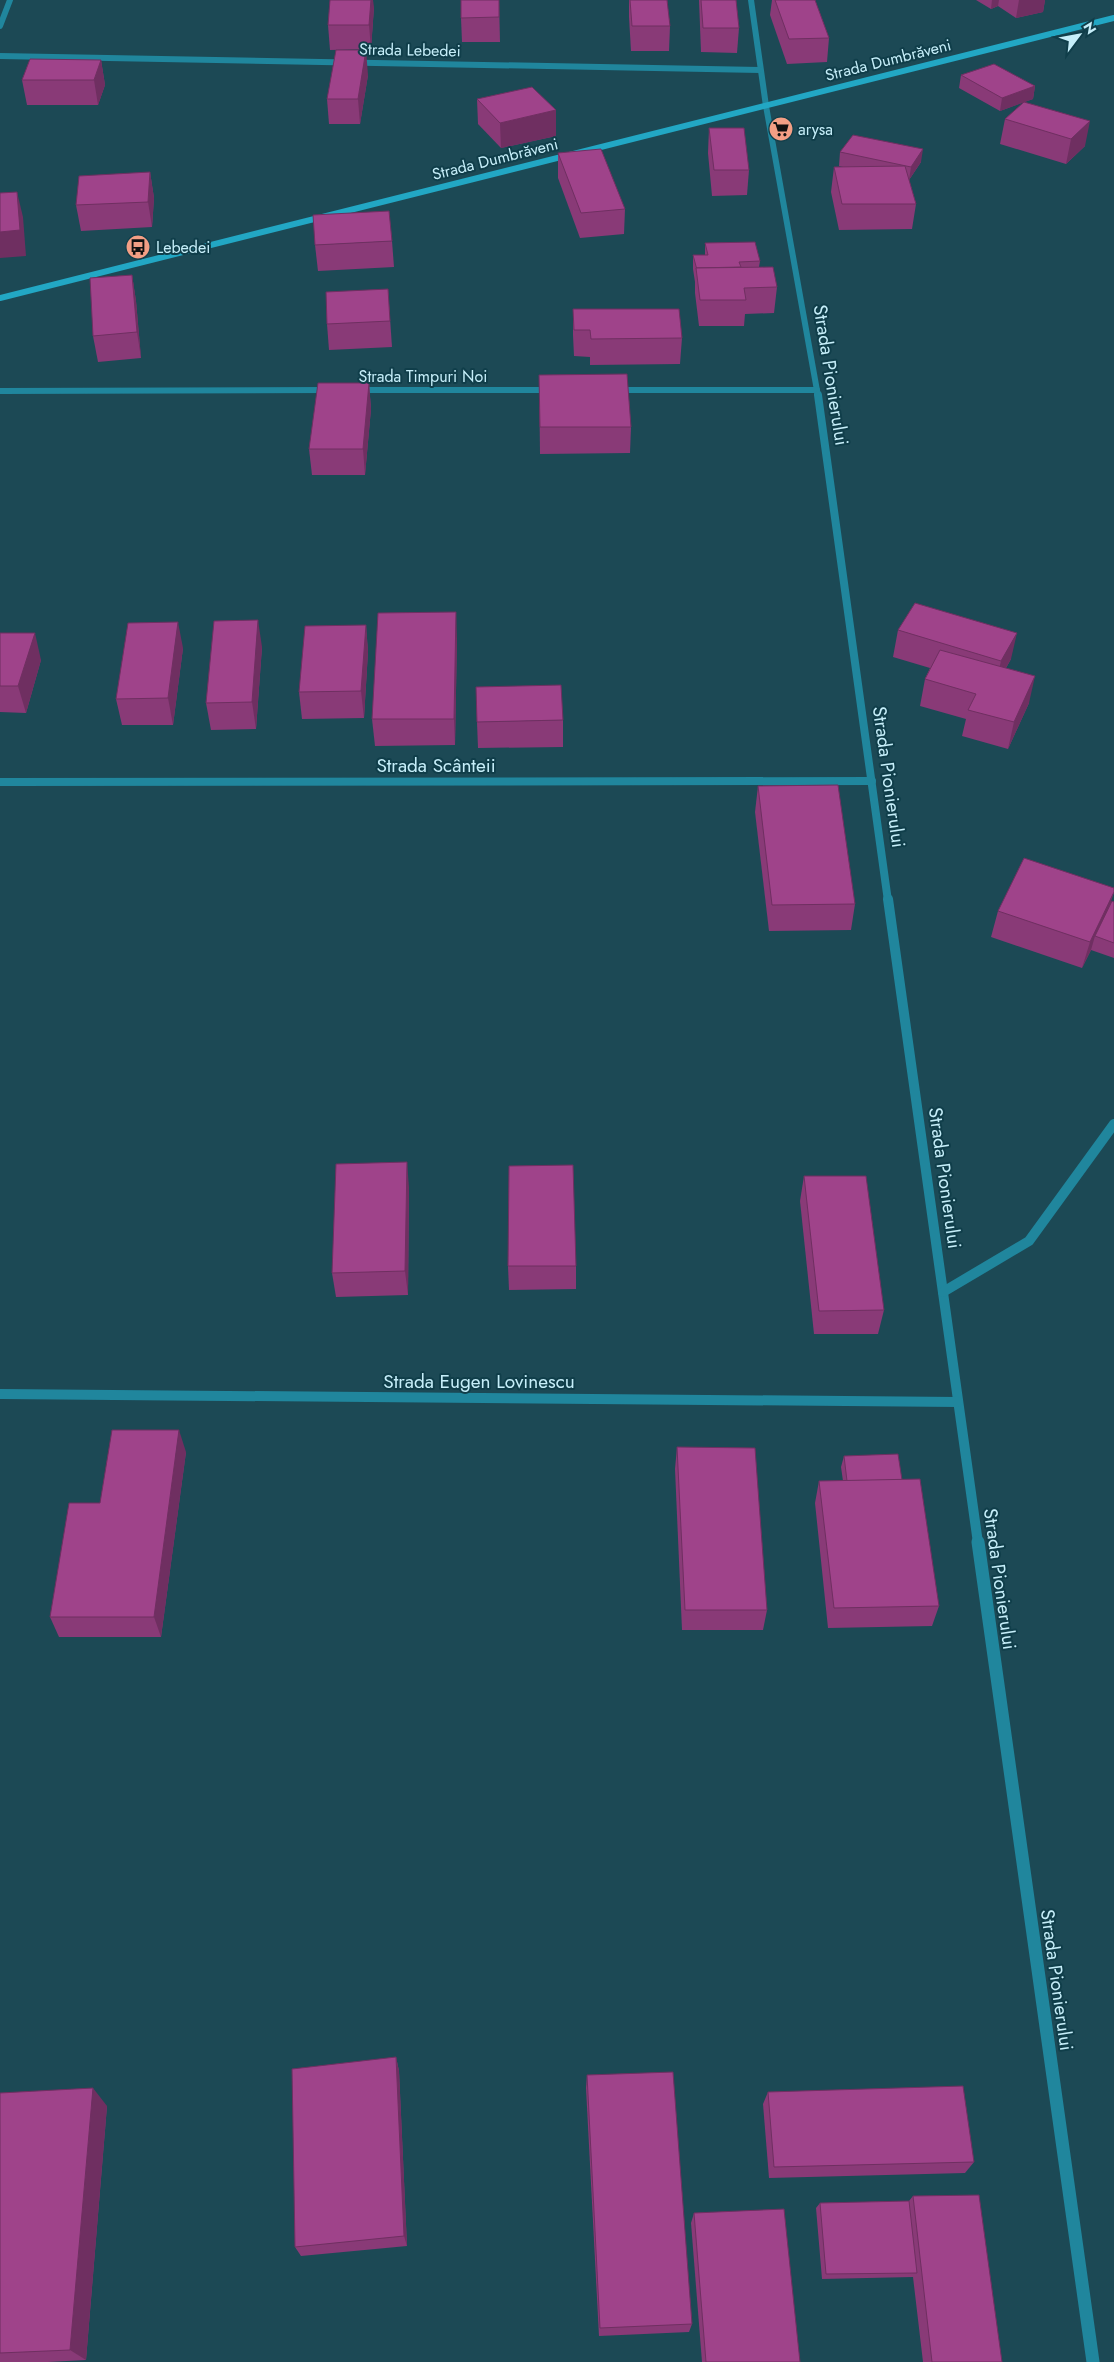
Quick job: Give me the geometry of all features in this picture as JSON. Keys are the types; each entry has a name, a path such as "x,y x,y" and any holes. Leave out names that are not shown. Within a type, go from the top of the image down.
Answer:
{"street":[{"path":"0,26 10,0"},
{"name":"Strada Pionierului","path":"751,0 766,106 817,390 1092,2362"},
{"name":"Strada Dumbrăveni","path":"0,298 1114,18"},
{"name":"Strada Lebedei","path":"0,56 760,70"},
{"name":"Strada Timpuri Noi","path":"0,391 339,390"},
{"name":"Strada Timpuri Noi","path":"349,390 558,390"},
{"path":"608,390 817,390"},
{"name":"Strada Scânteii","path":"0,782 872,781"},
{"path":"943,1292 1029,1240 1114,1124"},
{"name":"Strada Eugen Lovinescu","path":"0,1394 958,1402"}],"building":[{"path":"330,0 371,0 369,25 328,25"},
{"path":"461,0 499,0 499,17 461,18"},
{"path":"630,0 667,0 670,26 632,26"},
{"path":"701,0 736,0 739,28 703,28"},
{"path":"775,0 815,0 829,38 789,39"},
{"path":"336,50 366,50 358,99 327,99"},
{"path":"30,59 101,60 94,80 22,80"},
{"path":"994,64 1035,86 1002,98 961,75"},
{"path":"532,87 556,110 500,123 477,99"},
{"path":"1024,102 1090,121 1071,139 1005,119"},
{"path":"709,128 744,128 749,170 714,170"},
{"path":"853,135 923,149 911,167 840,152"},
{"path":"601,149 625,209 581,213 558,153"},
{"path":"905,166 916,204 842,204 834,167"},
{"path":"150,172 148,202 76,205 79,176"},
{"path":"17,192 20,230 0,232 0,193"},
{"path":"389,211 392,241 315,245 313,215"},
{"path":"755,242 760,261 739,262 741,267 696,268 693,255 708,255 705,243"},
{"path":"773,267 777,287 744,288 746,300 700,300 696,268"},
{"path":"132,275 137,332 93,336 90,278"},
{"path":"388,289 390,321 327,324 326,292"},
{"path":"573,309 679,309 682,338 591,339 590,330 574,330"},
{"path":"627,374 631,427 540,427 539,375"},
{"path":"318,383 369,383 363,449 309,449"},
{"path":"915,603 1017,633 1001,661 898,630"},
{"path":"456,612 454,719 372,719 378,613"},
{"path":"258,620 252,702 206,703 214,621"},
{"path":"178,622 168,698 116,699 128,623"},
{"path":"366,625 361,691 299,692 305,626"},
{"path":"0,633 35,633 18,686 0,686"},
{"path":"940,650 1035,676 1014,722 968,710 976,694 925,679"},
{"path":"561,685 563,720 477,722 476,687"},
{"path":"838,785 855,904 772,905 758,786"},
{"path":"1024,858 1114,888 1114,892 1090,942 998,911"},
{"path":"1112,901 1114,902 1114,943 1095,936"},
{"path":"407,1162 405,1271 332,1273 336,1164"},
{"path":"573,1165 576,1266 508,1266 509,1166"},
{"path":"804,1176 866,1176 884,1310 819,1311"},
{"path":"112,1430 179,1430 154,1617 50,1617 69,1503 100,1503"},
{"path":"677,1447 755,1448 767,1610 685,1610"},
{"path":"898,1454 902,1480 847,1481 844,1456"},
{"path":"920,1479 939,1606 834,1608 819,1481"},
{"path":"396,2057 404,2236 295,2247 292,2069"},
{"path":"673,2072 692,2324 600,2328 587,2075"},
{"path":"963,2086 974,2162 774,2167 768,2092"},
{"path":"93,2088 70,2350 0,2353 0,2093"},
{"path":"979,2195 1002,2362 932,2362 913,2196"},
{"path":"909,2201 917,2273 826,2274 820,2203"},
{"path":"784,2209 800,2362 706,2362 694,2213"}],"place":[{"name":"arysa","path":"781,129"},
{"name":"Lebedei","path":"138,247"}]}
